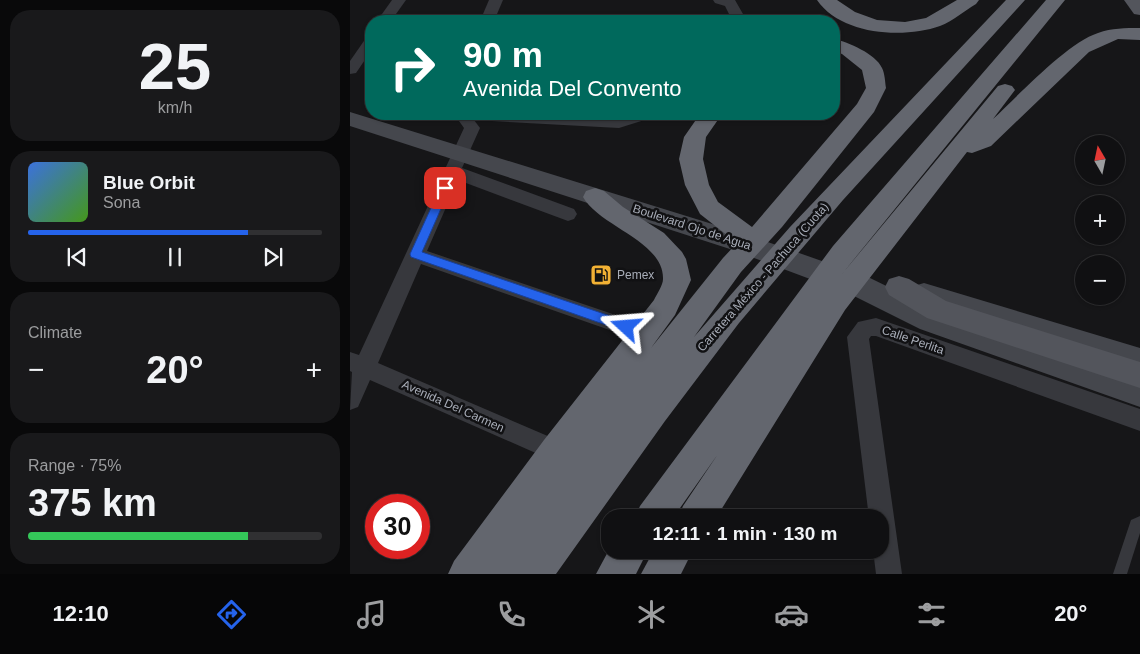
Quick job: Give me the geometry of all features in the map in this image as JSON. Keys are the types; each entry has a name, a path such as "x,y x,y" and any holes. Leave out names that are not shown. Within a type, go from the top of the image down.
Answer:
{"highway":[{"path":"826,0 842,15 872,25 905,28 934,22 970,0"},
{"name":"Carretera México - Pachuca (Cuota)","path":"534,574 636,434 734,308 797,236 1016,0"},
{"path":"659,509 852,259 1056,0"},
{"path":"852,259 950,156 1075,0"},
{"path":"950,156 983,141 1082,48 1103,37 1118,33 1140,34"},
{"path":"495,574 732,265 773,221 866,106 876,88 872,68 849,50 840,47"},
{"path":"707,120 695,137 691,159 697,184 709,208 746,236"},
{"path":"467,574 556,451 665,307 677,280 673,259 655,240 614,213 595,197"},
{"path":"700,509 824,297"},
{"path":"615,574 624,559"},
{"path":"660,574 669,559"}],"main road":[{"path":"1133,0 1140,10"},
{"name":"Boulevard Ojo de Agua","path":"350,108 365,115"},
{"name":"Boulevard Ojo de Agua","path":"350,119 459,156 742,243 860,286 930,321 1140,393"},
{"name":"Boulevard Ojo de Agua","path":"377,120 459,156 746,236 1140,361"},
{"path":"899,286 937,310 1140,375"}],"street":[{"path":"388,15 399,0"},
{"path":"489,15 496,0"},
{"path":"720,0 730,3 735,15"},
{"path":"350,71 365,50"},
{"path":"350,400 358,364 415,254 472,128 466,120"},
{"path":"567,120 619,123 629,120"},
{"path":"459,156 568,214"},
{"path":"415,254 644,333"},
{"name":"Calle Perlita","path":"879,509 858,337 865,328 876,327 1140,420"},
{"name":"Avenida Del Carmen","path":"358,364 556,451"},
{"name":"Calle Perlita","path":"886,559 889,574"}],"lane":[{"path":"1120,574 1136,525 1140,522"}],"place":[{"name":"Pemex","path":"601,275"}],"route":[{"path":"445,188 415,254 626,327"}]}
